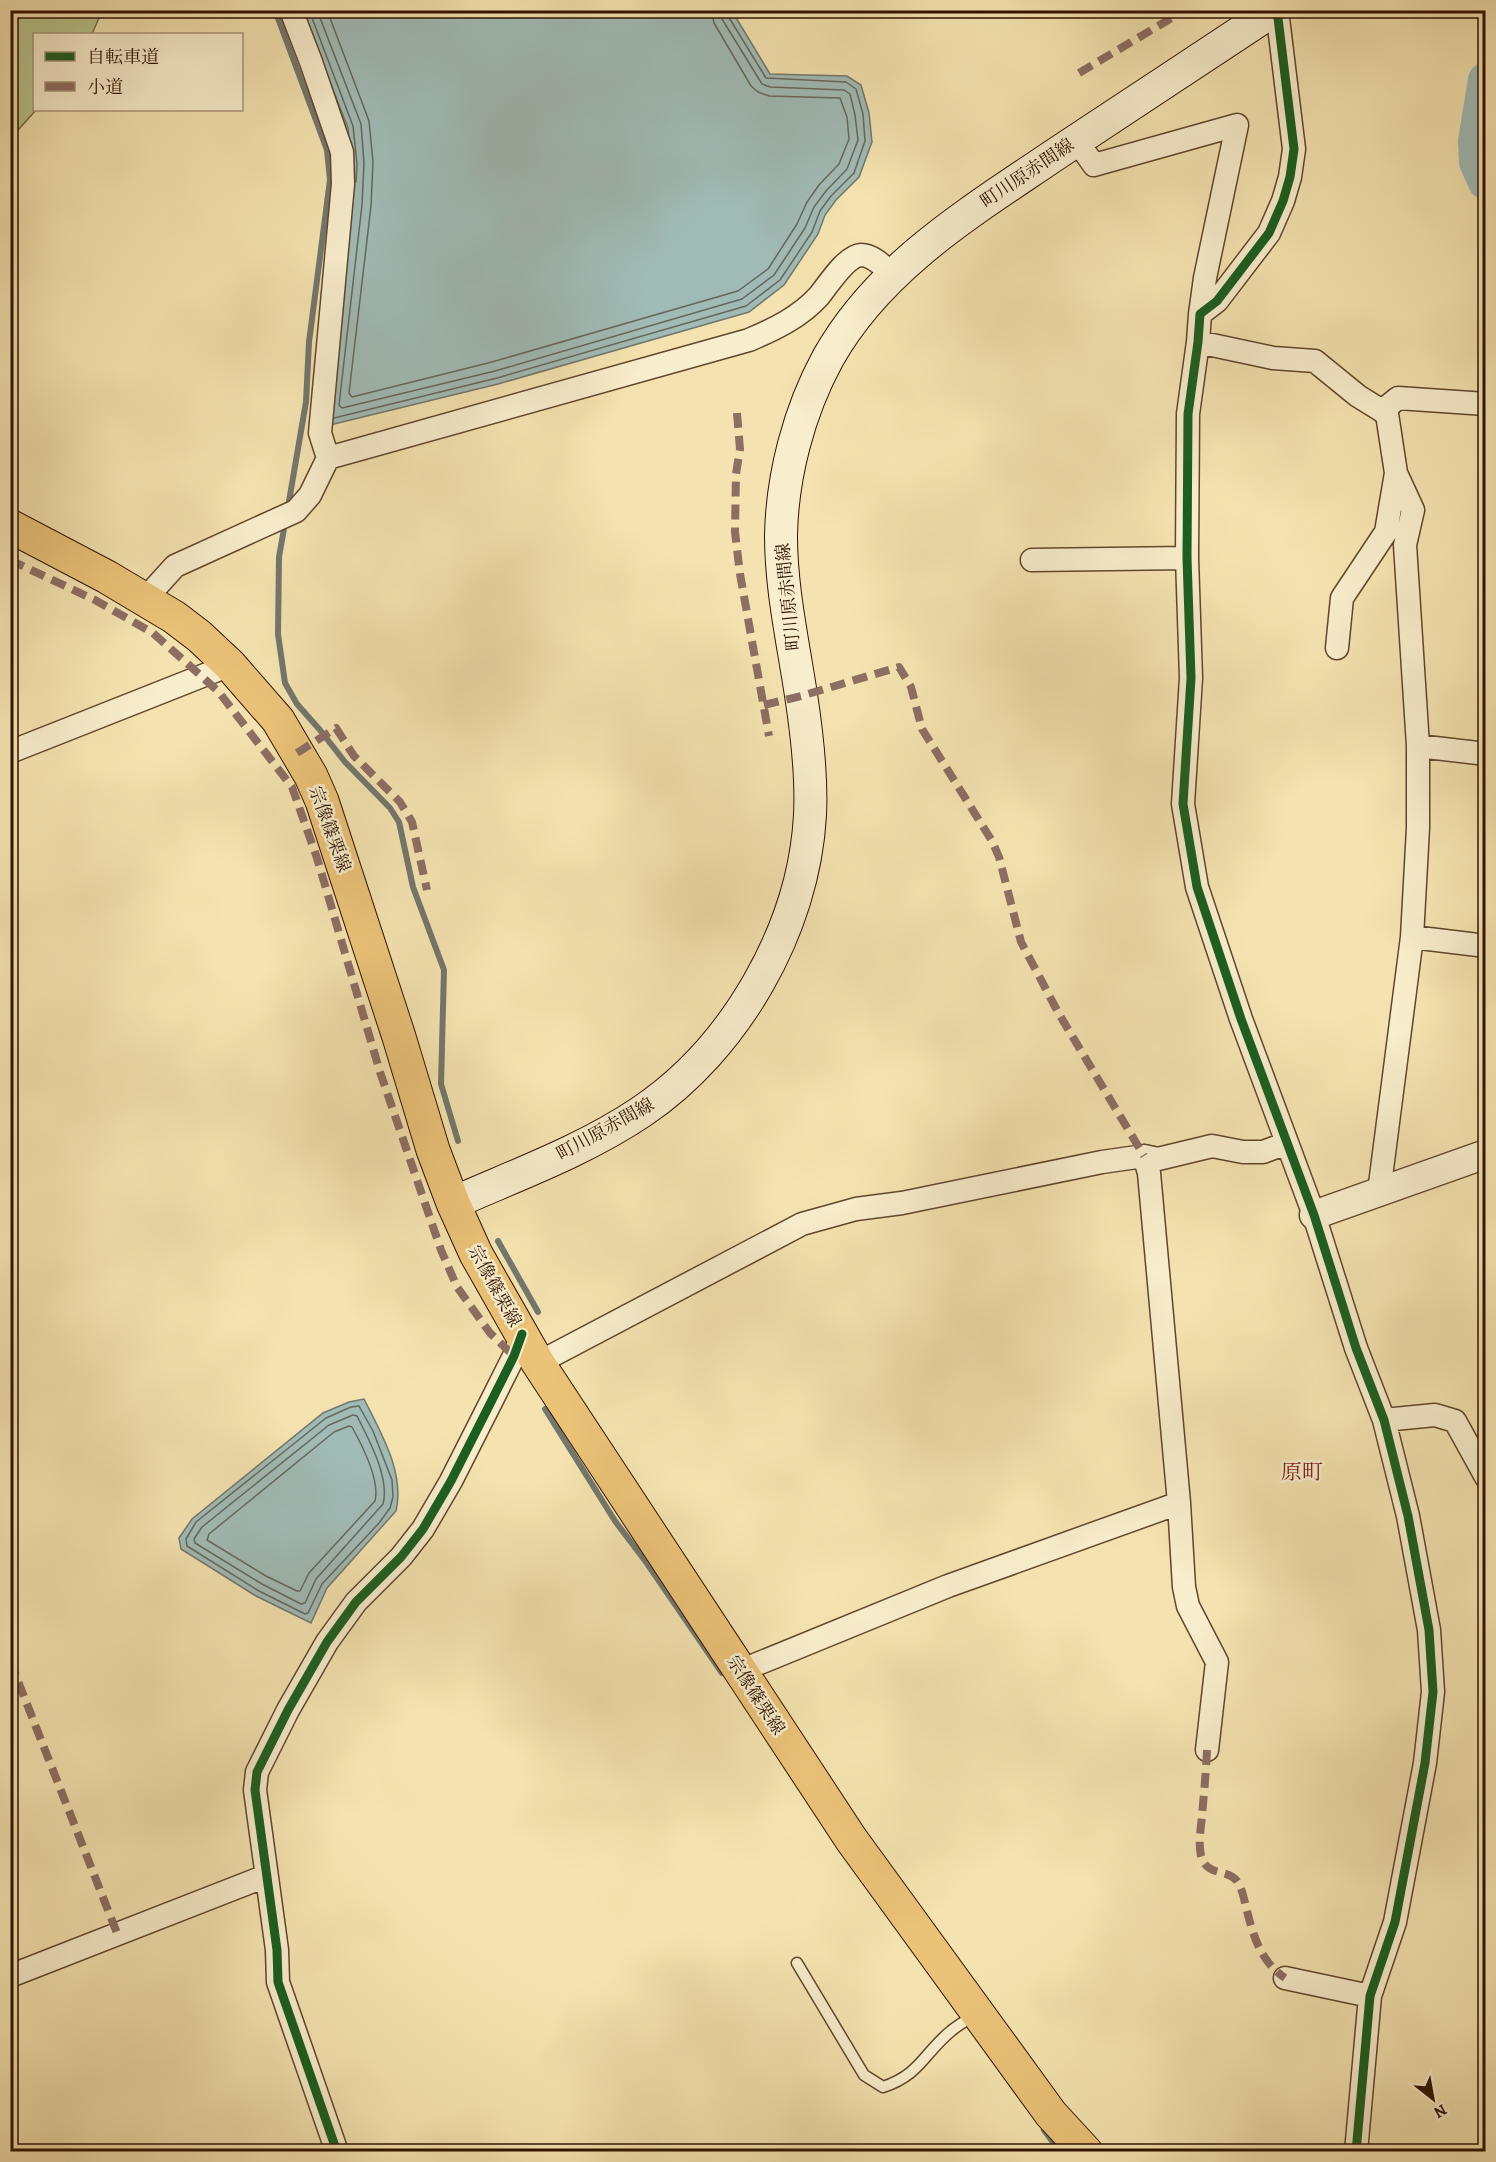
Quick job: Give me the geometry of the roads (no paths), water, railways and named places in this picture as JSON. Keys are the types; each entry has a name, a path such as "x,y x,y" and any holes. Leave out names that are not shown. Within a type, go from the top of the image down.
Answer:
{"main road":[{"name":"町川原赤間線","path":"453,1203 595,1139 659,1099 699,1064 724,1033 765,973 794,902 810,818 807,739 783,574 781,533 788,474 802,420 828,359 848,329 892,274 945,230 1076,140 1276,10"},
{"name":"宗像篠栗線","path":"10,526 146,598 199,636 230,665 278,720 322,801 433,1150 476,1254 538,1363 851,1839 1051,2114 1086,2151"}],"street":[{"path":"146,598 175,566 296,511 310,495 328,458 320,433 343,184 342,152 291,10"},
{"path":"1200,314 1217,301 1269,233 1283,201 1290,177 1294,149 1276,10"},
{"path":"1076,140 1094,165 1237,125 1205,278 1188,414 1187,558 1191,678 1183,804 1197,887 1241,1019 1314,1215 1356,1348 1384,1420 1415,1550 1429,1630 1433,1692 1425,1763 1395,1922 1370,1996 1356,2151"},
{"path":"328,458 749,340 785,325 817,298 847,263 860,255 870,257 892,274"},
{"path":"1198,342 1273,358 1314,361 1358,396 1387,414 1396,472 1413,510 1405,545 1418,746 1418,828 1412,937 1379,1192"},
{"path":"1382,411 1398,398 1485,404"},
{"path":"1337,648 1342,597 1386,532 1396,472"},
{"path":"1032,560 1187,558"},
{"path":"10,752 230,665"},
{"path":"1418,746 1485,754"},
{"path":"1412,937 1485,946"},
{"path":"538,1363 802,1224 856,1209 902,1203 1102,1162 1144,1156 1158,1159 1212,1146 1243,1152 1263,1152 1287,1143"},
{"path":"1314,1215 1485,1154"},
{"path":"1144,1156 1149,1173 1179,1503 1184,1587 1188,1606 1217,1662 1207,1750"},
{"path":"337,2151 278,1982 277,1950 255,1790 257,1772 288,1710 327,1641 356,1602 401,1557 423,1529 482,1420 514,1356 522,1334"},
{"path":"1384,1420 1435,1415 1455,1421 1485,1478"},
{"path":"740,1671 948,1586 1179,1503"},
{"path":"10,1976 266,1876"},
{"path":"1285,1978 1370,1996"}],"lane":[{"path":"797,1963 864,2075 883,2087 912,2073 951,2031 978,2014"}],"water":[{"path":"302,11 732,11 770,74 847,76 861,85 869,113 872,142 859,177 836,200 825,215 818,234 784,285 749,312 498,384 330,425 351,164 348,128"},
{"path":"364,1399 390,1453 397,1482 396,1511 327,1588 311,1623 256,1596 181,1549 179,1538 192,1519 323,1413 349,1402"}],"waterway":[{"path":"275,10 327,150 330,180 309,342 306,402 288,507"},
{"path":"1486,80 1476,141 1477,162 1486,182"},
{"path":"285,523 279,557 278,634 285,683 297,704 345,762 390,808 399,822 413,887 444,970 441,1084 458,1141"},
{"path":"498,1241 538,1312"},
{"path":"545,1409 615,1521 722,1673"},
{"path":"1044,2130 1060,2152"}],"district":[{"name":"原町","path":"1302,1472"}]}
